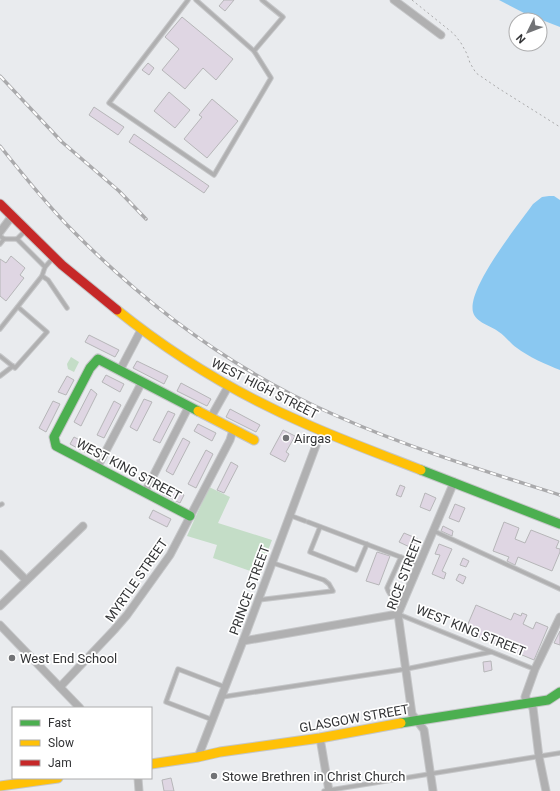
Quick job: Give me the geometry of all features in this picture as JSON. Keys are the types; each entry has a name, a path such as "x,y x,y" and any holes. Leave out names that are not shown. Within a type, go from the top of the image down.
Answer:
{"street":[{"path":"394,0 441,35"},
{"name":"WEST HIGH STREET","path":"0,204 74,276 141,330 192,364 230,386 321,432 560,524"},
{"path":"0,232 12,216"},
{"path":"141,330 120,370 254,440"},
{"name":"WEST KING STREET","path":"120,370 98,358 90,368 54,437 56,446 190,516"},
{"path":"97,468 142,382"},
{"path":"211,418 230,386"},
{"path":"145,492 189,406"},
{"name":"MYRTLE STREET","path":"60,687 104,642 127,615 170,555 230,440 233,430"},
{"name":"PRINCE STREET","path":"198,757 321,432"},
{"name":"RICE STREET","path":"433,791 424,730 412,714 398,614 454,482"},
{"path":"0,606 83,526"},
{"path":"0,554 26,580"},
{"path":"243,641 398,614"},
{"path":"546,791 533,708 524,697 535,669 560,617"},
{"path":"0,625 79,707"},
{"name":"GLASGOW STREET","path":"152,764 220,752 320,738 416,720 548,700 560,692"},
{"path":"320,738 327,791"},
{"path":"0,786 51,779"},
{"path":"138,779 139,791"}],"lane":[{"path":"188,0 109,103 214,175 271,78 254,51 196,0"},
{"path":"254,51 283,17 262,0"},
{"path":"17,239 26,230"},
{"path":"0,244 2,238 17,239 45,267"},
{"path":"0,329 42,276 45,267 54,257"},
{"path":"42,276 48,280 67,308"},
{"path":"0,376 13,366 15,368 47,332 18,307"},
{"path":"0,356 13,366"},
{"path":"289,515 420,564"},
{"path":"320,526 310,552 356,570 367,544"},
{"path":"433,531 560,589"},
{"path":"401,557 387,588 393,598 403,602"},
{"path":"258,600 332,591 329,584 324,580 272,562"},
{"name":"WEST KING STREET","path":"398,614 535,669"},
{"path":"221,698 406,669 491,652"},
{"path":"213,720 166,702 178,669 225,687"},
{"path":"327,791 560,753"}],"path":[{"path":"476,73 560,127"}],"green space":[{"path":"71,357 79,362 74,372 68,369 67,364"},
{"path":"209,487 230,497 218,523 272,540 259,574 213,558 217,545 187,536"}],"water":[{"path":"499,0 560,0 560,27 548,22 548,12 522,12"},
{"path":"554,196 560,200 560,370 521,351 499,332 477,319 473,312 473,301 478,288 495,257 533,204 542,197"}],"building":[{"path":"224,0 234,0 225,11 219,6"},
{"path":"182,17 233,59 216,80 203,68 185,89 162,70 179,49 165,37"},
{"path":"148,63 154,68 149,75 142,70"},
{"path":"169,92 190,110 175,128 154,111"},
{"path":"212,99 238,121 207,158 184,139 202,117 199,115"},
{"path":"94,107 124,127 118,135 89,115"},
{"path":"134,134 209,186 204,193 129,142"},
{"path":"11,256 25,268 20,275 24,278 6,301 0,296 0,259 6,263"},
{"path":"89,335 119,350 115,357 85,342"},
{"path":"137,361 168,376 164,384 133,368"},
{"path":"106,375 124,384 120,392 102,382"},
{"path":"67,376 74,380 66,395 58,392"},
{"path":"181,383 211,399 207,406 177,391"},
{"path":"91,389 97,394 81,426 74,422"},
{"path":"144,399 152,402 137,431 130,427"},
{"path":"53,401 60,404 46,432 39,428"},
{"path":"114,401 121,405 104,438 97,435"},
{"path":"230,409 260,425 256,432 226,417"},
{"path":"168,411 175,414 160,443 153,440"},
{"path":"198,424 216,433 212,441 194,431"},
{"path":"283,430 295,436 286,452 289,454 285,462 270,454"},
{"path":"74,437 91,446 88,454 70,444"},
{"path":"183,438 190,442 173,475 166,471"},
{"path":"206,450 213,454 196,488 188,484"},
{"path":"231,462 238,466 224,493 217,490"},
{"path":"400,485 405,487 401,497 396,495"},
{"path":"166,486 184,495 180,503 162,494"},
{"path":"425,493 436,498 430,511 420,507"},
{"path":"455,504 465,508 459,522 449,518"},
{"path":"153,510 171,519 167,527 149,518"},
{"path":"504,522 519,528 515,539 525,543 531,530 559,541 556,548 560,549 560,552 552,571 518,557 515,565 507,561 509,557 493,551"},
{"path":"443,526 453,531 452,536 441,531"},
{"path":"404,533 418,539 414,549 399,542"},
{"path":"439,544 452,549 442,571 446,573 444,579 432,574 440,555 435,554"},
{"path":"377,552 390,556 379,585 366,581"},
{"path":"463,558 469,561 466,567 460,565"},
{"path":"459,574 466,577 463,584 456,580"},
{"path":"476,605 511,620 514,613 521,616 522,613 527,615 523,624 533,629 536,622 548,627 534,660 465,631"},
{"path":"560,631 560,645 554,643"},
{"path":"491,661 492,670 484,672 483,662"},
{"path":"171,778 174,791 164,791 162,780"}],"railway":[{"path":"0,76 62,142 119,191 146,219"},
{"path":"0,146 54,211 102,259 164,312 230,359 300,399 364,428 447,458 560,495"}],"traffic: fast":[{"path":"190,516 56,446 54,437 90,368 98,359 198,411"},
{"path":"421,470 560,524"},
{"path":"401,723 548,700 560,692"}],"traffic: slow":[{"path":"117,310 184,359 256,400 320,430 421,470"},
{"path":"198,411 254,440"},
{"path":"152,764 220,752 320,738 401,723"},
{"path":"0,786 51,779"}],"traffic: jam":[{"path":"0,204 62,265 117,310"}],"place":[{"name":"Airgas","path":"286,438"},
{"name":"West End School","path":"12,658"},
{"name":"Stowe Brethren in Christ Church","path":"214,776"}]}
